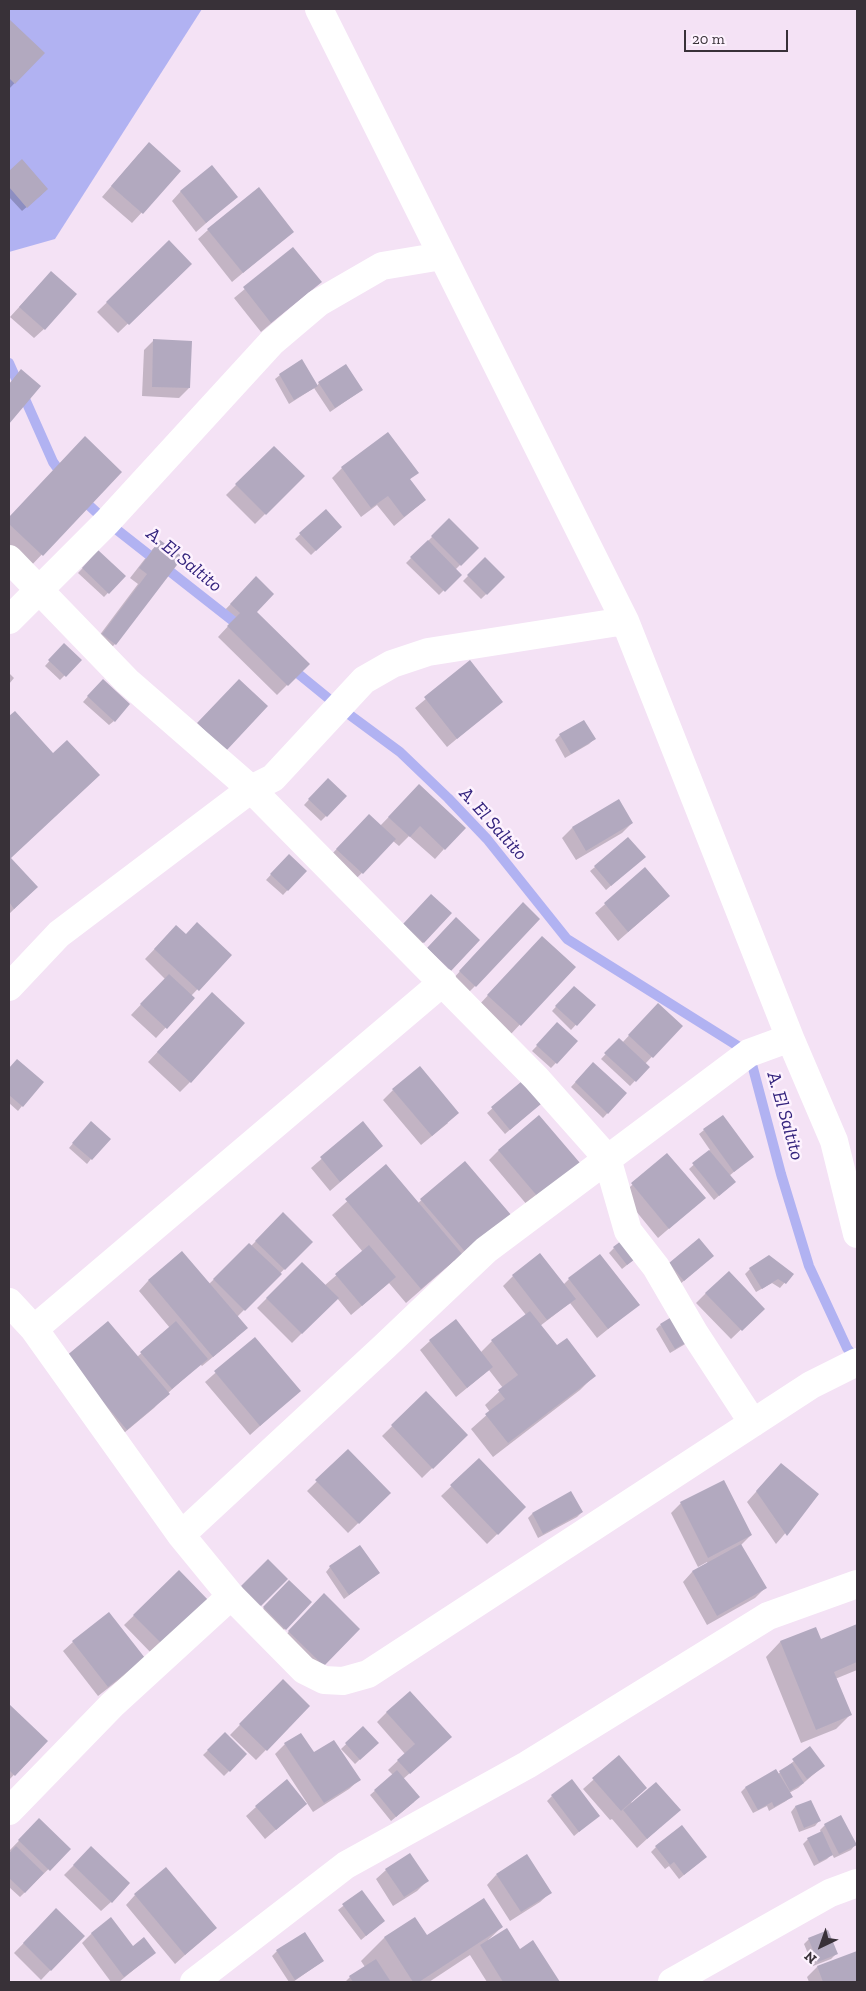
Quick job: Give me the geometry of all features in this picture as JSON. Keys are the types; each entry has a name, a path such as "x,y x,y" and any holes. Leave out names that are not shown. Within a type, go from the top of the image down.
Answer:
{"street":[{"path":"319,9 625,621 790,1038 834,1141 857,1234"},
{"path":"9,620 107,522 272,342 318,303 382,266 442,256"},
{"path":"9,559 127,681 251,789 536,1078 607,1158 628,1231 656,1267 695,1334 753,1423"},
{"path":"9,987 59,934 251,789 273,778 364,680 392,664 428,652 625,621"},
{"path":"34,1329 443,982"},
{"path":"181,1535 486,1250 750,1053 790,1038"},
{"path":"9,1302 34,1329 181,1535 230,1596 304,1670 324,1680 343,1681 368,1674 811,1384 857,1362"},
{"path":"194,1982 346,1865 527,1765 768,1616 857,1584"},
{"path":"9,1811 112,1705 230,1596"},
{"path":"672,1982 830,1893 857,1884"}],"water":[{"path":"9,9 202,9 55,239 9,252"}],"building":[{"path":"9,19 45,53 15,84 9,78"},
{"path":"149,142 181,171 143,214 111,186"},
{"path":"22,159 48,189 27,208 9,187 9,171"},
{"path":"212,165 238,197 206,223 180,191"},
{"path":"259,187 294,232 243,273 207,229"},
{"path":"169,240 192,264 129,325 106,302"},
{"path":"293,247 322,282 271,323 243,287"},
{"path":"51,271 77,294 45,330 19,307"},
{"path":"153,339 192,341 190,388 152,387"},
{"path":"302,359 318,386 294,400 279,374"},
{"path":"346,364 363,390 335,408 318,382"},
{"path":"21,369 41,386 9,424 9,384"},
{"path":"388,432 419,473 410,479 426,500 404,517 388,496 371,508 341,467"},
{"path":"85,436 122,472 43,556 9,524 9,517"},
{"path":"274,446 305,476 266,515 235,484"},
{"path":"326,509 342,527 316,551 299,533"},
{"path":"449,518 479,548 461,566 431,536"},
{"path":"160,540 183,557 116,645 102,634 147,574 139,568"},
{"path":"428,540 462,575 445,592 410,557"},
{"path":"98,550 126,576 109,594 82,568"},
{"path":"485,557 505,577 487,595 467,575"},
{"path":"256,576 274,594 257,612 310,664 288,686 227,626 240,613 230,604"},
{"path":"64,643 82,660 66,677 48,660"},
{"path":"470,660 503,702 457,739 424,697"},
{"path":"103,679 130,704 115,722 87,696"},
{"path":"239,679 268,706 226,751 197,723"},
{"path":"15,711 53,753 67,740 100,775 11,858 38,887 14,909 9,902 9,716"},
{"path":"584,720 596,739 571,754 559,734"},
{"path":"328,778 347,796 327,817 308,799"},
{"path":"419,784 466,828 445,850 420,826 410,837 388,817"},
{"path":"619,799 633,823 586,851 572,827"},
{"path":"369,814 396,839 363,874 336,849"},
{"path":"628,837 646,857 611,886 594,866"},
{"path":"289,854 307,871 288,891 270,874"},
{"path":"645,867 670,896 628,932 604,903"},
{"path":"431,894 452,913 424,943 403,924"},
{"path":"523,902 540,919 476,987 459,971"},
{"path":"456,917 480,940 451,971 427,948"},
{"path":"197,922 232,955 199,991 154,949 176,925 186,934"},
{"path":"542,936 576,967 521,1026 487,995"},
{"path":"169,974 195,998 167,1029 140,1004"},
{"path":"574,986 596,1005 577,1026 555,1006"},
{"path":"212,992 245,1023 191,1083 157,1052"},
{"path":"658,1003 683,1026 653,1058 628,1035"},
{"path":"557,1022 578,1041 557,1064 536,1045"},
{"path":"619,1038 650,1067 636,1082 604,1053"},
{"path":"17,1059 44,1082 23,1107 9,1095 9,1068"},
{"path":"593,1062 627,1093 608,1114 575,1082"},
{"path":"420,1066 459,1113 432,1136 392,1089"},
{"path":"522,1081 541,1104 510,1130 491,1107"},
{"path":"539,1115 580,1163 538,1197 498,1150"},
{"path":"723,1115 754,1157 734,1172 703,1129"},
{"path":"91,1121 111,1139 92,1160 72,1143"},
{"path":"363,1121 383,1146 340,1182 320,1157"},
{"path":"709,1150 736,1182 719,1196 692,1163"},
{"path":"667,1153 706,1198 669,1229 631,1183"},
{"path":"465,1161 512,1216 467,1254 420,1199"},
{"path":"386,1164 462,1254 421,1289 345,1199"},
{"path":"283,1212 313,1242 285,1270 255,1241"},
{"path":"625,1238 638,1257 627,1265 613,1247"},
{"path":"699,1238 714,1256 684,1281 669,1263"},
{"path":"249,1243 282,1274 245,1311 213,1279"},
{"path":"369,1245 396,1277 362,1306 335,1274"},
{"path":"182,1251 248,1328 213,1357 148,1280"},
{"path":"540,1253 576,1299 547,1320 512,1275"},
{"path":"600,1254 640,1305 608,1329 568,1278"},
{"path":"769,1255 794,1274 786,1284 778,1279 762,1289 749,1268"},
{"path":"302,1262 339,1298 302,1334 266,1298"},
{"path":"729,1271 765,1309 742,1331 705,1293"},
{"path":"530,1311 557,1345 567,1338 596,1376 508,1443 485,1414 505,1399 498,1390 518,1375 491,1340"},
{"path":"678,1313 694,1338 675,1349 660,1324"},
{"path":"456,1319 493,1367 467,1388 429,1340"},
{"path":"108,1321 170,1394 127,1430 65,1357"},
{"path":"176,1321 208,1359 172,1389 140,1352"},
{"path":"255,1337 301,1391 260,1426 214,1371"},
{"path":"426,1391 468,1435 433,1469 391,1425"},
{"path":"348,1449 391,1493 359,1524 315,1480"},
{"path":"479,1458 526,1507 498,1535 450,1485"},
{"path":"781,1463 819,1494 787,1536 756,1491"},
{"path":"724,1480 752,1535 708,1558 680,1502"},
{"path":"571,1491 583,1512 543,1534 532,1513"},
{"path":"741,1544 767,1588 717,1616 692,1571"},
{"path":"360,1545 380,1573 349,1595 329,1566"},
{"path":"268,1559 288,1579 261,1606 241,1586"},
{"path":"179,1570 211,1603 165,1647 133,1615"},
{"path":"289,1580 312,1602 286,1630 263,1607"},
{"path":"324,1593 360,1629 324,1666 288,1631"},
{"path":"109,1612 145,1658 108,1687 72,1641"},
{"path":"857,1624 857,1662 834,1672 852,1715 816,1730 780,1641 816,1627 821,1639"},
{"path":"283,1679 310,1706 267,1751 239,1724"},
{"path":"410,1691 452,1737 410,1774 397,1760 415,1744 386,1712"},
{"path":"9,1704 48,1741 15,1776 9,1770"},
{"path":"363,1726 379,1743 360,1760 345,1743"},
{"path":"225,1732 247,1754 230,1772 207,1750"},
{"path":"301,1733 314,1752 334,1740 361,1780 324,1803 284,1743"},
{"path":"810,1746 825,1766 807,1779 792,1759"},
{"path":"619,1755 647,1788 621,1811 592,1778"},
{"path":"792,1763 804,1783 790,1791 779,1771"},
{"path":"776,1769 793,1797 774,1807 772,1802 758,1810 745,1787"},
{"path":"397,1770 420,1797 396,1817 374,1790"},
{"path":"287,1779 307,1804 276,1830 255,1806"},
{"path":"572,1779 600,1816 579,1832 551,1795"},
{"path":"656,1782 681,1810 647,1839 623,1810"},
{"path":"811,1800 821,1821 804,1828 795,1806"},
{"path":"841,1815 857,1845 839,1854 824,1824"},
{"path":"39,1818 71,1849 50,1871 18,1840"},
{"path":"682,1825 707,1857 684,1875 674,1862 670,1865 655,1846"},
{"path":"822,1831 833,1855 819,1862 807,1838"},
{"path":"16,1846 44,1873 25,1893 9,1878 9,1853"},
{"path":"91,1846 130,1883 112,1903 73,1865"},
{"path":"410,1853 429,1881 404,1897 385,1869"},
{"path":"527,1854 552,1893 521,1912 496,1874"},
{"path":"166,1867 217,1928 185,1955 134,1894"},
{"path":"362,1890 385,1921 366,1936 342,1904"},
{"path":"484,1898 503,1927 419,1982 413,1982 384,1937 415,1917 427,1935"},
{"path":"56,1908 85,1936 51,1971 23,1943"},
{"path":"111,1917 133,1946 144,1937 156,1953 124,1977 91,1933"},
{"path":"507,1928 520,1949 533,1940 560,1982 503,1982 480,1945"},
{"path":"828,1930 838,1954 818,1962 808,1938"},
{"path":"305,1932 324,1961 295,1980 276,1950"},
{"path":"857,1951 857,1982 823,1982 817,1966"},
{"path":"376,1959 391,1982 353,1982 349,1976"}],"waterway":[{"name":"A. El Saltito","path":"9,363 53,462 63,476"},
{"name":"A. El Saltito","path":"80,497 107,522 242,628"},
{"name":"A. El Saltito","path":"290,667 339,707 400,752 448,798 487,839 567,939 749,1053 781,1174 809,1266 847,1348 857,1361"}]}
